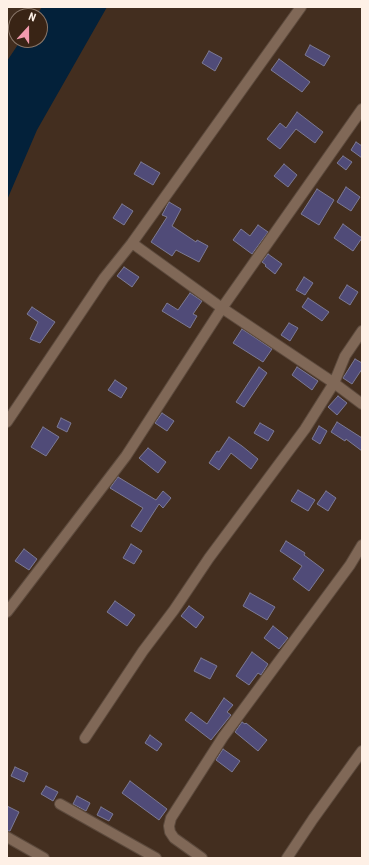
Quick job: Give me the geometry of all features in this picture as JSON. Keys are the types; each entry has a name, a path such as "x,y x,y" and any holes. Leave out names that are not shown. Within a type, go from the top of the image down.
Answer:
{"street":[{"path":"7,422 104,278 132,243 301,7"},
{"path":"7,612 126,456 222,308 362,109"},
{"path":"132,243 222,308 334,383 362,404"},
{"path":"85,738 143,650 174,610 209,558 305,429 334,383 345,356 362,331"},
{"path":"202,858 174,838 170,832 169,826 171,818 224,737 350,565 362,545"},
{"path":"287,858 362,751"},
{"path":"60,804 156,858"},
{"path":"7,837 44,858"}],"water":[{"path":"107,7 37,130 7,200 7,61 16,48 48,48 48,8 41,8"}],"building":[{"path":"310,45 330,56 324,66 305,55"},
{"path":"209,51 222,58 215,71 202,63"},
{"path":"279,59 310,82 302,92 271,70"},
{"path":"297,112 323,132 315,143 296,129 280,149 267,139 280,123 286,128"},
{"path":"356,142 362,146 362,158 351,150"},
{"path":"343,156 352,162 346,170 337,163"},
{"path":"141,162 160,173 153,185 134,174"},
{"path":"284,164 297,175 288,187 274,176"},
{"path":"346,187 360,197 351,211 337,202"},
{"path":"317,189 334,200 319,225 301,214"},
{"path":"169,202 181,209 172,226 196,242 197,240 208,246 199,262 176,250 172,256 151,242 167,217 162,215"},
{"path":"122,204 133,211 124,225 113,218"},
{"path":"343,224 362,238 353,251 334,238"},
{"path":"258,225 268,232 252,254 233,240 241,229 250,236"},
{"path":"268,254 282,264 275,274 262,262"},
{"path":"124,267 139,277 132,287 117,276"},
{"path":"304,277 313,283 305,295 296,290"},
{"path":"347,285 358,292 350,305 339,298"},
{"path":"190,293 202,301 193,314 197,316 190,328 162,311 167,303 178,310"},
{"path":"308,298 329,312 322,321 302,307"},
{"path":"32,307 55,322 40,343 30,339 38,322 27,314"},
{"path":"289,323 298,328 290,341 281,335"},
{"path":"242,329 272,349 263,362 233,343"},
{"path":"355,359 362,363 362,369 352,384 343,378"},
{"path":"259,367 267,373 244,407 236,402"},
{"path":"297,367 318,381 312,390 292,375"},
{"path":"115,380 127,388 121,398 108,390"},
{"path":"338,396 347,403 337,415 328,407"},
{"path":"162,413 174,421 167,431 155,423"},
{"path":"61,418 71,423 67,432 57,427"},
{"path":"337,422 362,438 362,451 346,439 345,441 331,432"},
{"path":"260,423 274,431 268,441 254,433"},
{"path":"319,426 327,431 320,444 312,439"},
{"path":"43,427 59,437 46,456 31,447"},
{"path":"229,437 258,459 251,469 231,453 219,470 209,463 217,451 219,452"},
{"path":"148,448 166,462 158,473 139,458"},
{"path":"118,477 156,500 163,491 171,498 163,508 159,504 141,532 131,526 143,508 110,488"},
{"path":"298,490 315,500 308,511 291,501"},
{"path":"326,491 336,498 328,511 317,504"},
{"path":"286,541 305,553 304,555 324,570 309,591 293,579 302,566 280,551"},
{"path":"131,544 142,551 134,564 123,558"},
{"path":"24,549 37,559 29,570 15,561"},
{"path":"250,593 275,607 267,620 243,606"},
{"path":"115,601 135,615 127,626 107,612"},
{"path":"189,606 204,617 196,628 181,616"},
{"path":"273,626 288,638 279,649 264,638"},
{"path":"252,652 268,664 261,675 258,673 249,685 236,676"},
{"path":"201,658 217,666 210,679 194,671"},
{"path":"224,698 233,705 227,712 231,715 211,740 185,720 191,712 207,724"},
{"path":"242,722 245,724 246,723 267,740 258,751 235,732"},
{"path":"150,735 162,744 157,751 145,743"},
{"path":"223,749 240,761 232,772 216,760"},
{"path":"15,767 28,773 24,782 11,776"},
{"path":"130,781 167,809 159,820 122,793"},
{"path":"46,786 58,792 53,801 41,794"},
{"path":"77,796 90,803 86,811 73,804"},
{"path":"7,806 19,812 10,831 7,831"},
{"path":"101,807 113,814 109,821 97,815"}]}
